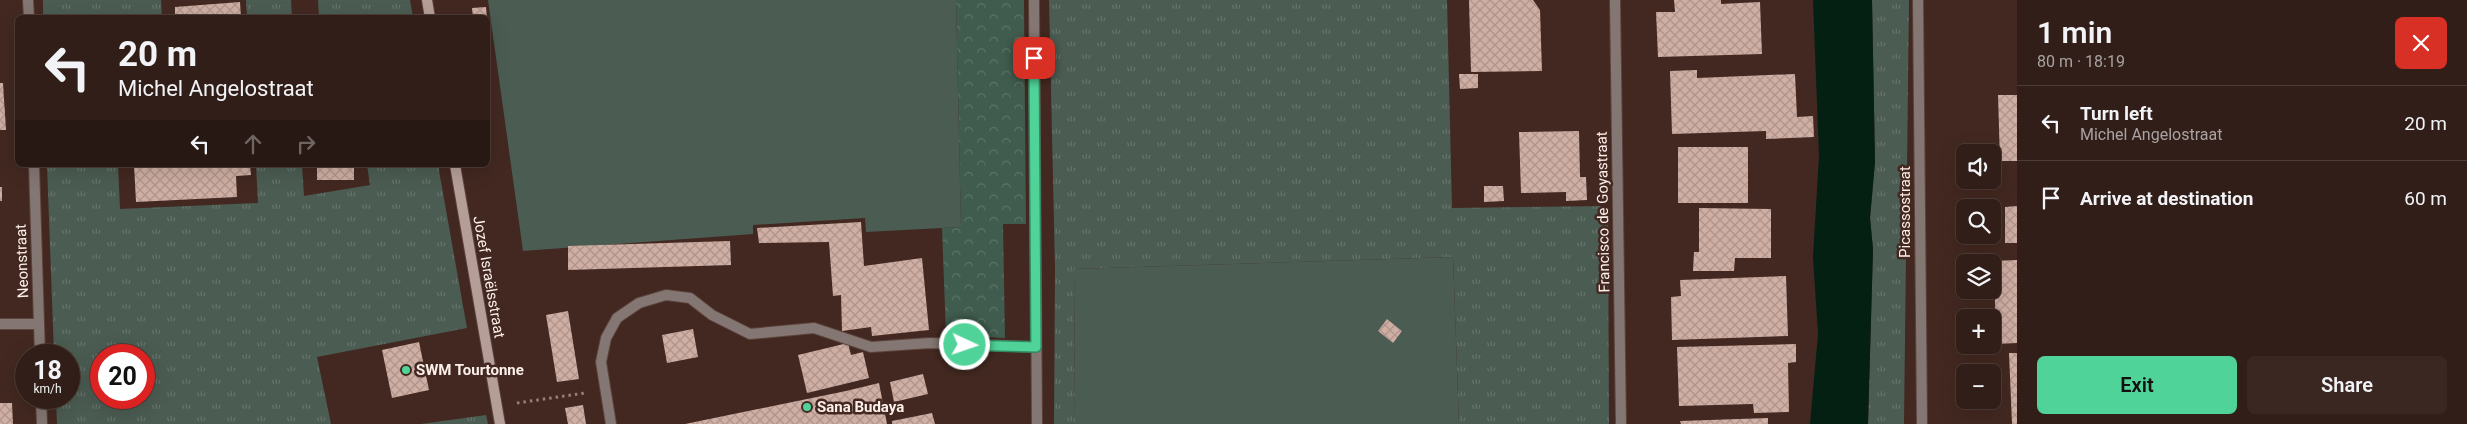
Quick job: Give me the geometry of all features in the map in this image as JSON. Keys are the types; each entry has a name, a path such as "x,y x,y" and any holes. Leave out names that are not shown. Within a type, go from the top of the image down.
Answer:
{"street":[{"path":"28,0 29,15"},
{"path":"427,0 430,15"},
{"path":"1034,0 1037,424"},
{"name":"Francisco de Goyastraat","path":"1615,0 1621,424"},
{"name":"Picassostraat","path":"1918,0 1922,424"},
{"name":"Neonstraat","path":"34,167 40,344"},
{"name":"Jozef Israëlsstraat","path":"455,167 500,424"},
{"path":"611,424 601,362 606,338 617,318 638,303 666,295 690,298 712,315 750,334 814,328 871,347 930,343 1036,347"},
{"path":"0,324 39,324"},
{"path":"41,409 42,424"}],"path":[{"path":"497,405 606,390"}],"green space":[{"path":"43,0 161,0 162,15 43,15"},
{"path":"246,0 291,0 292,15 247,15"},
{"path":"318,0 410,0 413,15 319,15"},
{"path":"488,0 956,0 961,227 866,232 865,218 753,225 753,234 523,251"},
{"path":"956,0 1024,0 1026,224 1003,224 1005,338 946,335 942,228 961,227"},
{"path":"1049,0 1447,0 1452,208 1608,206 1609,424 1459,424 1453,257 1074,269 1075,424 1054,424 1055,269"},
{"path":"1872,0 1909,0 1904,424 1868,424 1873,249 1870,218 1875,162"},
{"path":"47,167 118,167 120,209 258,203 256,167 302,167 304,196 370,185 367,167 438,167 467,328 317,357 331,424 57,424 56,409 80,409 80,344 54,344"},
{"path":"1453,257 1459,424 1075,424 1074,269"},
{"path":"486,415 488,424 421,424"}],"shaded area":[{"path":"1813,0 1872,0 1875,162 1870,218 1873,249 1868,424 1810,424 1818,334 1813,257 1819,156"}],"building":[{"path":"1469,0 1533,0 1540,10 1542,71 1471,72"},
{"path":"1674,0 1721,0 1721,4 1760,2 1762,54 1658,57 1656,12 1675,12"},
{"path":"240,2 241,15 175,15 175,7"},
{"path":"486,7 487,15 473,15 472,8"},
{"path":"1697,70 1697,78 1795,74 1797,117 1813,116 1814,137 1766,139 1766,131 1672,134 1670,71"},
{"path":"1459,74 1478,74 1478,88 1460,89"},
{"path":"0,83 3,83 6,130 0,130"},
{"path":"1998,95 2017,95 2017,161 2001,161 2001,144 1999,144"},
{"path":"1579,131 1580,177 1586,177 1587,200 1566,201 1566,192 1521,193 1519,132"},
{"path":"1678,147 1748,147 1748,203 1678,203"},
{"path":"134,167 250,167 251,175 236,176 237,197 136,202"},
{"path":"317,167 354,167 354,180 317,180"},
{"path":"1484,186 1503,186 1504,201 1484,202"},
{"path":"0,187 2,187 2,201 0,201"},
{"path":"2017,206 2017,243 2005,243 2005,207"},
{"path":"1699,208 1771,209 1771,258 1735,258 1734,271 1693,271 1694,252 1699,252"},
{"path":"861,222 864,266 922,258 929,330 872,336 871,327 842,331 841,295 833,296 829,242 759,243 757,228"},
{"path":"730,241 731,265 568,270 568,246"},
{"path":"2017,260 2017,343 2001,344 2001,309 1995,309 1995,299 2001,299 2001,261"},
{"path":"1786,276 1788,336 1672,340 1671,297 1681,296 1680,280"},
{"path":"568,311 579,379 557,382 546,315"},
{"path":"1387,319 1402,331 1393,343 1378,331"},
{"path":"693,329 698,357 667,363 662,335"},
{"name":"SWM Tourtonne","path":"419,342 429,390 392,398 382,350"},
{"path":"848,343 851,355 863,352 869,378 807,393 798,355"},
{"path":"1796,344 1796,362 1788,363 1789,412 1754,413 1753,404 1679,406 1677,347"},
{"path":"2009,353 2017,353 2017,424 2012,424"},
{"path":"923,374 928,394 894,402 890,382"},
{"name":"Sana Budaya","path":"879,383 887,424 685,424 846,391"},
{"path":"0,403 12,403 13,424 0,424"},
{"path":"583,405 586,424 568,424 565,408"},
{"path":"932,413 935,424 892,424 892,421"},
{"path":"1768,418 1768,424 1681,424 1680,421"}],"place":[{"name":"SWM Tourtonne","path":"406,370"},
{"name":"Sana Budaya","path":"807,407"}],"route":[{"path":"965,345 1036,347 1034,58"}]}
